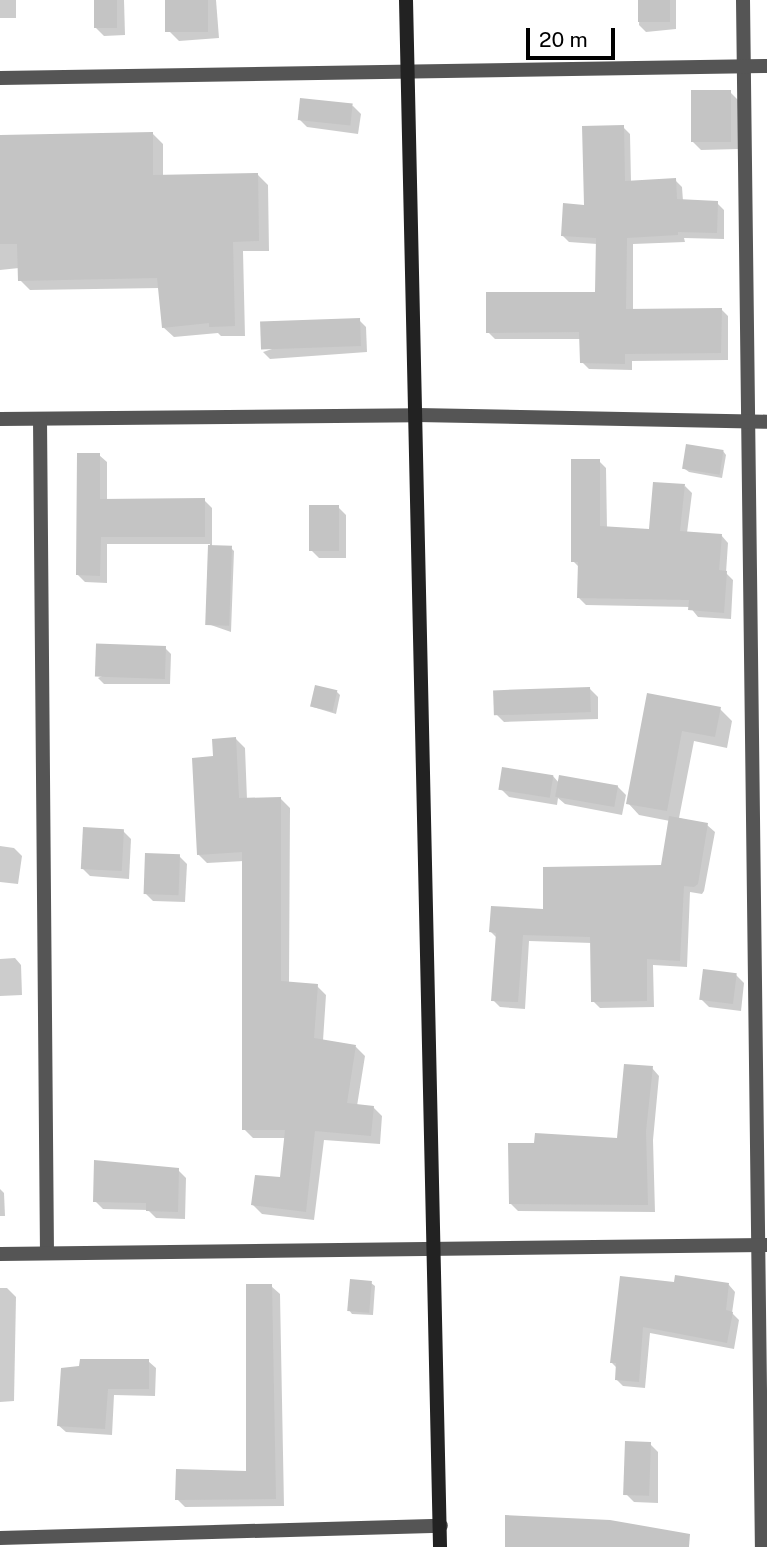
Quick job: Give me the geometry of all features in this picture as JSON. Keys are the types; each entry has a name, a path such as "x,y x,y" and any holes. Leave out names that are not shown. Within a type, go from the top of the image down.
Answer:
{"street":[{"path":"406,0 440,1547"},
{"path":"743,0 764,1245 762,1547"},
{"path":"0,78 767,66"},
{"path":"0,419 417,415 767,422"},
{"path":"40,419 47,1253"},
{"path":"0,1254 433,1251 764,1245"},
{"path":"0,1538 441,1526"}],"building":[{"path":"94,0 117,0 117,28 94,28"},
{"path":"165,0 208,0 208,32 165,32"},
{"path":"638,0 670,0 670,22 638,22"},
{"path":"691,90 731,90 731,142 691,142"},
{"path":"300,98 353,104 350,125 298,120"},
{"path":"624,125 625,181 676,178 677,199 718,201 717,233 678,232 678,235 627,238 626,309 722,308 721,353 625,354 625,364 580,363 579,332 486,333 486,292 595,292 596,238 561,236 563,203 584,205 582,126"},
{"path":"153,132 153,175 258,173 259,241 233,242 235,326 209,327 209,323 162,328 157,278 18,281 17,244 0,244 0,135"},
{"path":"360,318 361,346 261,349 260,321"},
{"path":"686,444 724,450 720,475 682,469"},
{"path":"77,453 100,453 100,499 205,498 205,537 101,537 100,576 76,575"},
{"path":"571,459 600,459 600,526 649,529 653,482 685,484 680,531 722,534 719,570 727,571 724,613 688,610 689,600 577,598 578,562 571,562"},
{"path":"309,505 339,505 339,551 309,551"},
{"path":"208,545 232,546 229,626 205,625"},
{"path":"96,644 166,646 165,679 95,677"},
{"path":"315,685 337,690 332,712 310,706"},
{"path":"590,687 591,712 494,715 493,690"},
{"path":"647,693 721,707 715,737 682,731 667,811 626,804"},
{"path":"236,737 239,798 281,797 281,981 318,984 314,1038 356,1045 347,1103 374,1106 371,1136 315,1131 306,1212 251,1205 255,1175 280,1177 285,1130 242,1130 242,852 197,855 192,758 213,756 212,739"},
{"path":"502,767 553,775 550,798 498,790"},
{"path":"559,775 618,785 614,807 555,797"},
{"path":"669,816 708,823 698,884 694,887 684,886 680,961 647,959 647,1001 591,1002 590,937 523,935 518,1002 491,1001 496,933 489,932 491,906 543,909 543,867 661,865"},
{"path":"83,827 124,829 122,871 81,869"},
{"path":"145,853 180,854 179,895 144,894"},
{"path":"703,969 737,973 733,1004 699,1000"},
{"path":"624,1064 653,1066 646,1131 648,1205 509,1204 508,1143 534,1143 535,1133 617,1138"},
{"path":"94,1160 179,1168 178,1212 146,1211 146,1203 93,1202"},
{"path":"675,1275 729,1283 726,1310 733,1312 727,1343 643,1327 639,1382 615,1380 616,1363 610,1363 620,1276 674,1282"},
{"path":"350,1279 372,1281 369,1313 347,1311"},
{"path":"246,1284 272,1284 276,1499 175,1500 176,1469 246,1471"},
{"path":"80,1359 149,1359 149,1389 108,1389 105,1429 57,1426 61,1368 79,1366"},
{"path":"625,1441 651,1442 649,1496 623,1495"},
{"path":"505,1515 610,1520 690,1534 689,1547 505,1547"}]}
